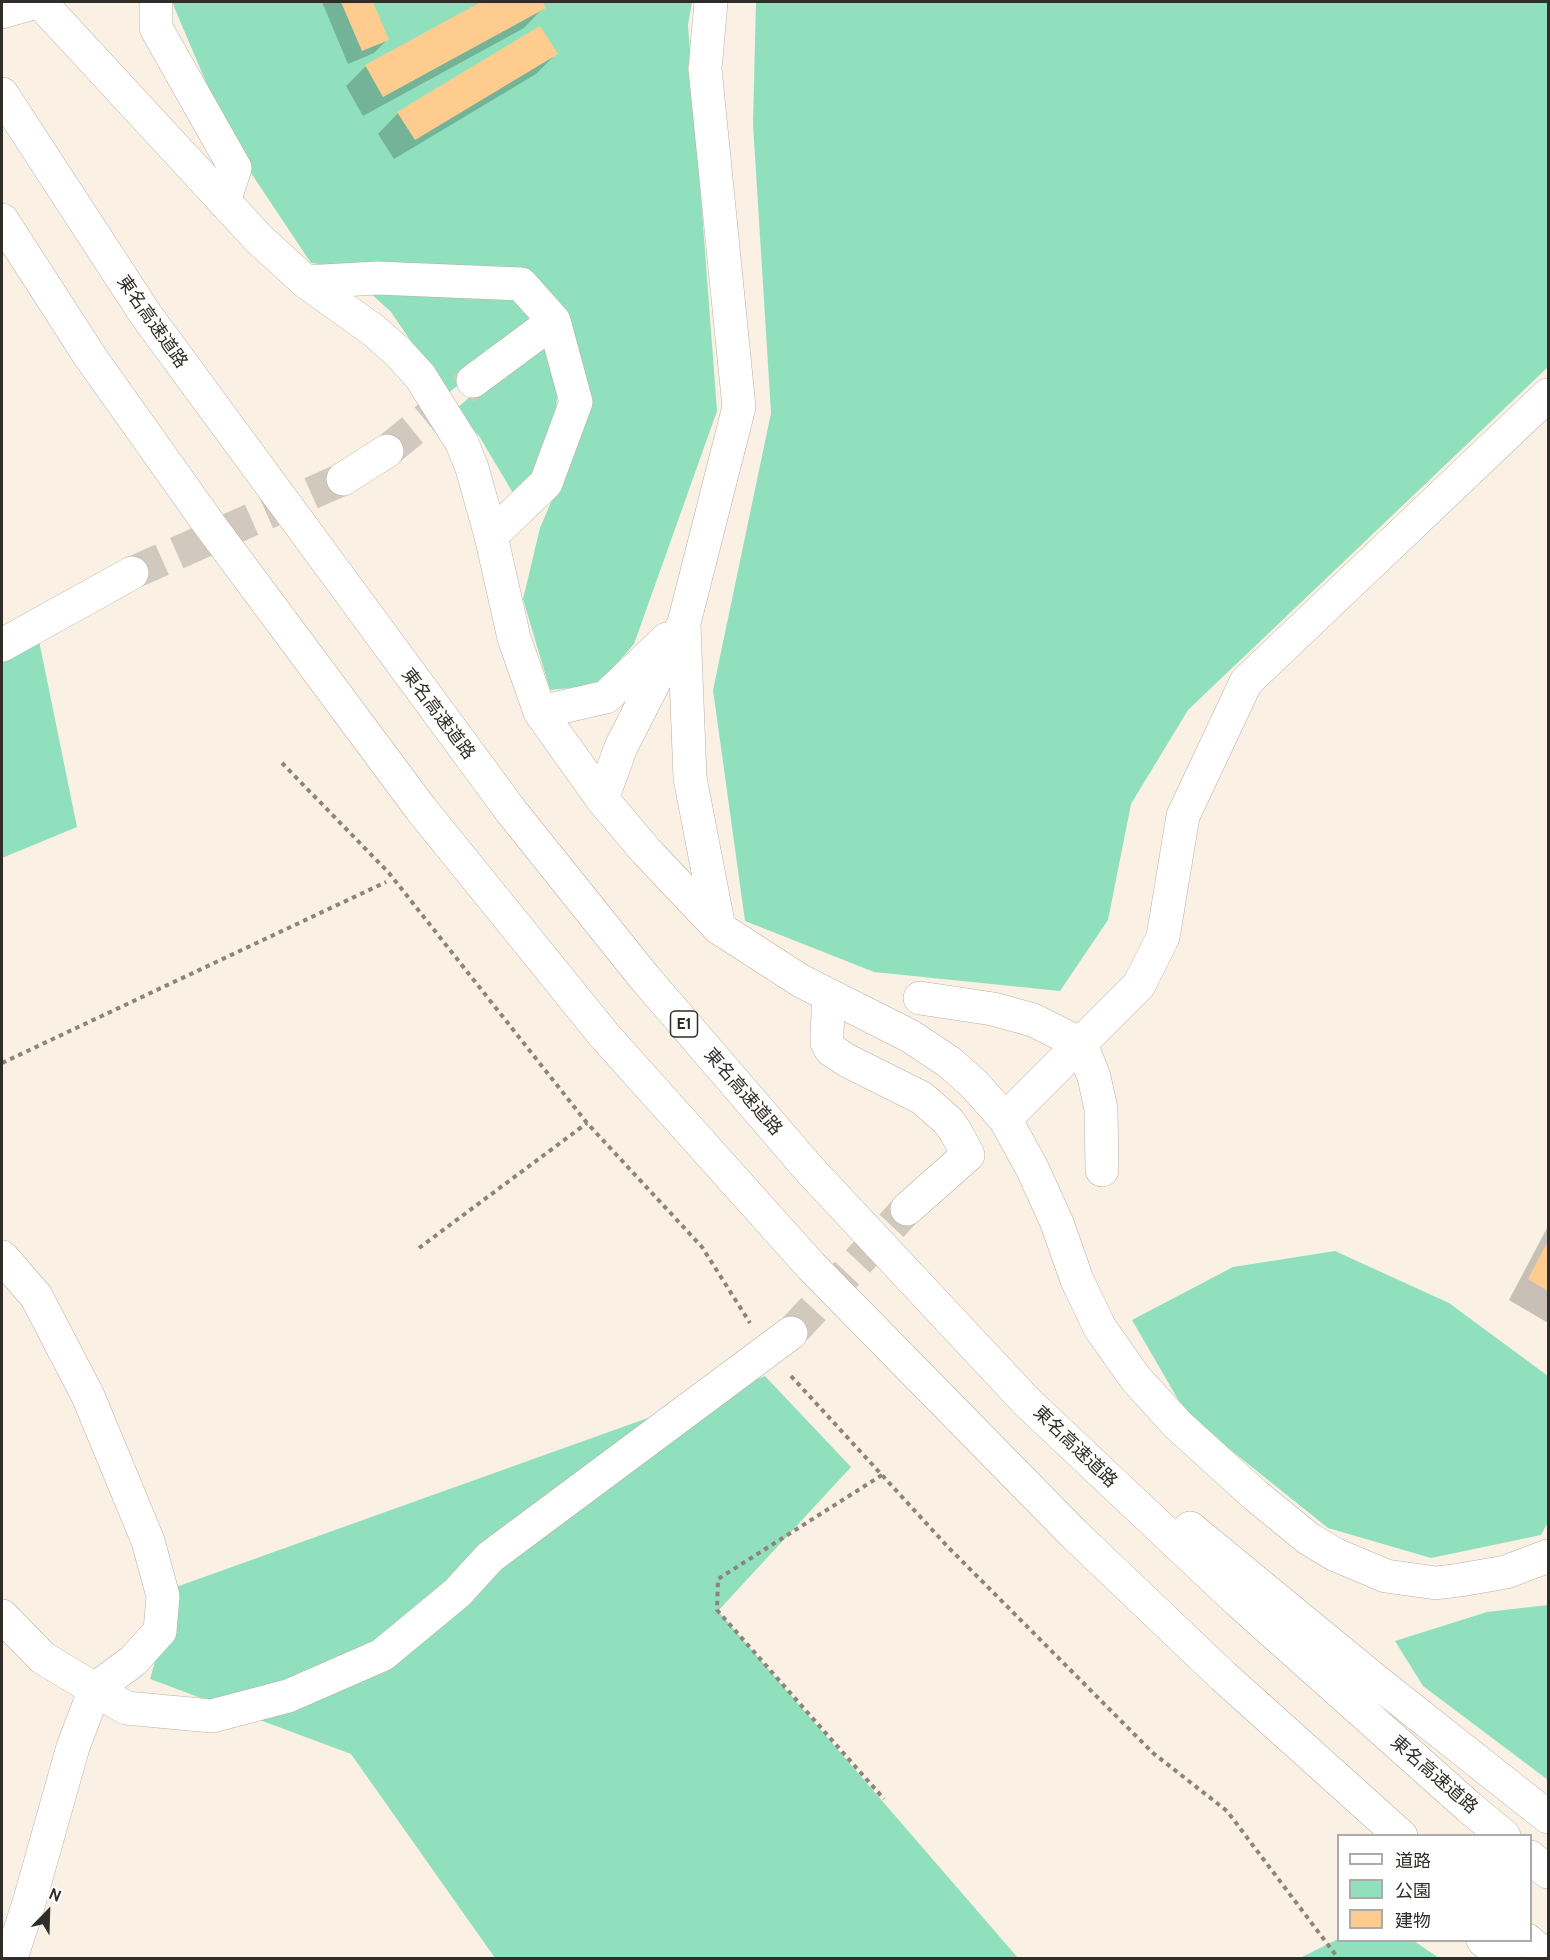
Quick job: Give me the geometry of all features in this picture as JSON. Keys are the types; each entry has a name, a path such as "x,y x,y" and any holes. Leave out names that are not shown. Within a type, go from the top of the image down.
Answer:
{"main road":[{"path":"2,12 39,2 259,239 306,282 373,330 420,376 462,443 491,536 514,638 540,712 602,799 646,851 719,928 775,966 929,1047 974,1084 1005,1119 1044,1192 1077,1280 1095,1318 1136,1379 1178,1425 1309,1539 1336,1555 1386,1576 1436,1583 1506,1572 1548,1556"},
{"path":"156,2 156,28 235,168 224,201"},
{"path":"602,799 621,747 684,623 738,407 705,69 711,2"},
{"name":"東名高速道路","path":"2,94 146,315 511,811 644,977 810,1170 1028,1402 1237,1600 1502,1834"},
{"path":"2,219 91,358 209,524 421,808 604,1035 811,1266 1075,1535 1223,1676 1399,1834"},
{"path":"306,282 377,278 520,284 554,321 576,402 546,483 491,536"},
{"path":"473,381 554,321"},
{"path":"1005,1119 1140,985 1163,937 1183,816 1246,682 1548,395"},
{"path":"343,479 387,451"},
{"path":"2,645 132,573"},
{"path":"540,712 606,697 684,623"},
{"path":"684,623 690,778 719,928"},
{"path":"829,996 826,1032 827,1043 831,1050 922,1098 948,1121 968,1155 907,1209"},
{"path":"920,998 1013,1014 1033,1020 1081,1044 1094,1077 1101,1109 1102,1170"},
{"path":"2,1257 36,1296 88,1396 148,1541 163,1596 160,1631 133,1661 95,1689 73,1747 11,1959"},
{"path":"2,1616 43,1658 126,1708 212,1716 288,1696 381,1655 457,1593 490,1557 779,1342"},
{"path":"1028,1402 1148,1494 1376,1681 1548,1816"},
{"path":"1223,1676 1372,1834"},
{"path":"1532,1859 1548,1872"},
{"path":"1484,1942 1504,1959"},
{"path":"1528,1942 1548,1958"}],"path":[{"path":"282,763 389,873 587,1123 702,1247 882,1475 948,1547 1153,1753 1227,1811 1338,1958"},
{"path":"2,1063 386,882"},
{"path":"419,1248 587,1123"},
{"path":"882,1475 718,1579 717,1610 884,1799"}],"green space":[{"path":"172,2 692,2 688,25 717,411 634,644 598,685 550,690 523,599 540,528 576,443 556,328 520,284 460,282 311,263 233,146"},
{"path":"756,2 1548,2 1548,367 1188,710 1131,804 1108,920 1060,991 874,972 745,921 713,690 771,413 753,124"},
{"path":"366,289 518,290 537,324 447,394 391,312"},
{"path":"543,333 561,369 548,469 516,498 479,436 456,409"},
{"path":"37,631 77,827 2,858 2,657"},
{"path":"1335,1251 1449,1303 1548,1376 1548,1522 1541,1535 1431,1558 1328,1528 1187,1415 1132,1320 1233,1267"},
{"path":"765,1376 851,1467 718,1611 1018,1958 495,1958 351,1754 150,1679 176,1587"},
{"path":"1548,1605 1548,1780 1423,1686 1395,1641 1487,1612"},
{"path":"1337,1940 1337,1942 1415,1942 1439,1958 1300,1958"}],"building":[{"path":"341,2 373,2 389,40 362,51"},
{"path":"481,2 543,2 546,8 383,97 365,65"},
{"path":"540,26 558,54 415,140 397,112"},
{"path":"1548,1241 1548,1291 1528,1279"}],"tunnel":[{"path":"387,451 473,381"},
{"path":"132,573 343,479"},
{"path":"791,1333 907,1209"}]}
